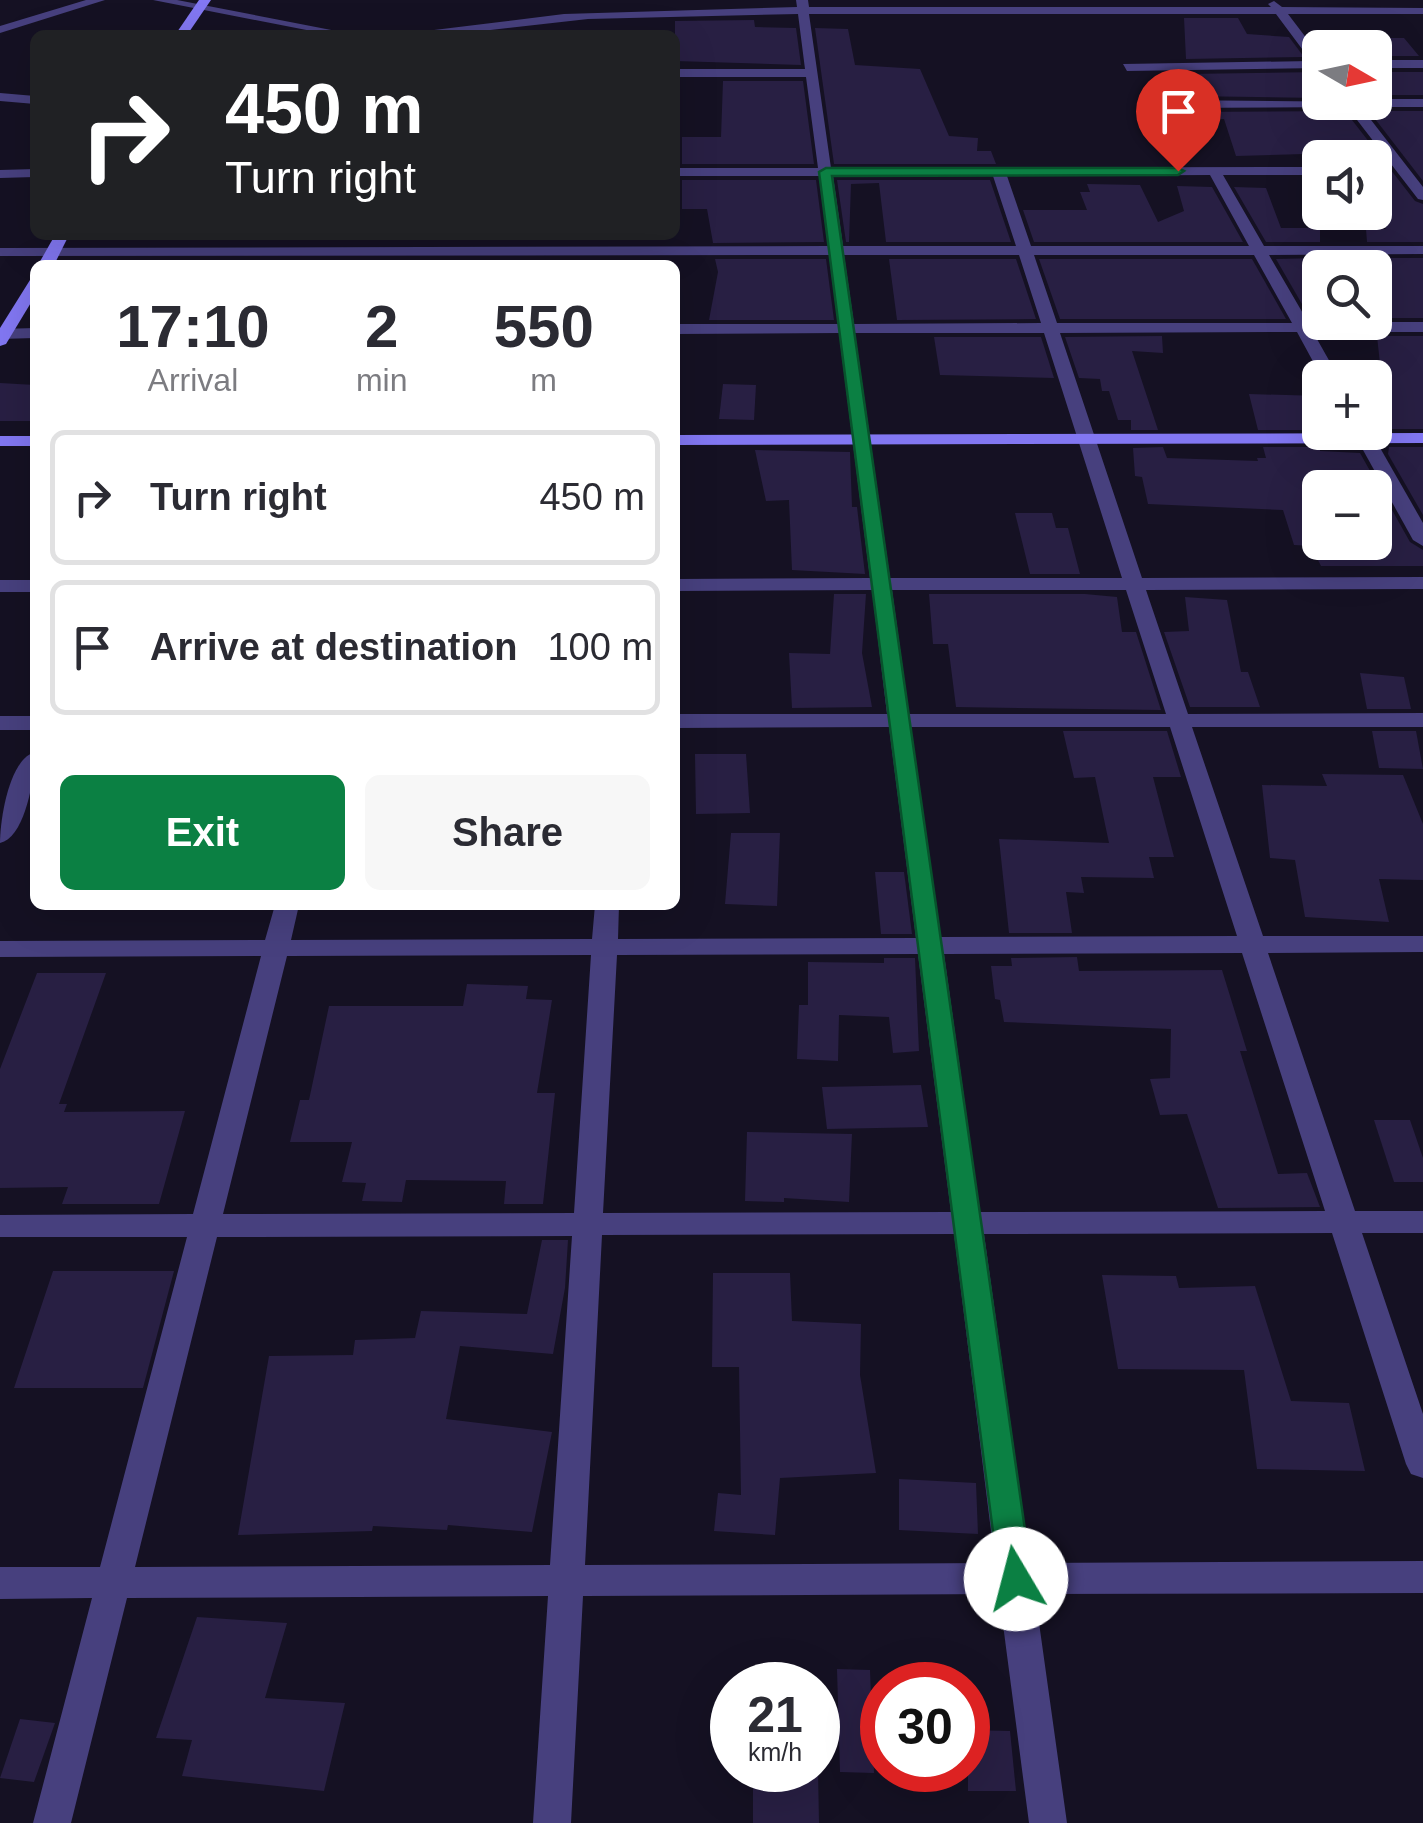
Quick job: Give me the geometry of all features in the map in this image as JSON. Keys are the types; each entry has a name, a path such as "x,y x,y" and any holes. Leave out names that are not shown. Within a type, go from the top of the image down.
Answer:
{"main road":[{"path":"184,30 202,4"},
{"path":"2,336 30,291"},
{"path":"680,440 1302,436"},
{"path":"1392,436 1423,438"},
{"path":"0,441 30,441"}],"street":[{"path":"0,30 26,18 99,0"},
{"path":"159,0 202,4 327,30"},
{"path":"1127,67 1320,64 1270,0"},
{"path":"1413,0 1423,11"},
{"path":"803,6 1048,1823"},
{"path":"462,30 514,16 803,6 1423,11"},
{"path":"510,30 514,16"},
{"path":"0,18 26,18"},
{"path":"1392,64 1423,64"},
{"path":"680,73 812,73"},
{"path":"0,97 30,100"},
{"path":"1170,104 1302,103"},
{"path":"1392,104 1423,104"},
{"path":"1362,120 1396,171 1423,196"},
{"path":"680,328 1302,327 1214,171"},
{"path":"680,172 1302,171"},
{"path":"1396,171 1423,171"},
{"path":"999,172 1423,1464"},
{"path":"0,174 30,173"},
{"path":"0,252 49,259 452,258 646,250 1423,250"},
{"path":"1392,326 1423,326"},
{"path":"2,336 30,333"},
{"path":"1372,450 1423,540"},
{"path":"680,584 1423,582"},
{"path":"0,586 30,586"},
{"path":"680,722 1423,720"},
{"path":"0,723 30,723"},
{"path":"0,836 30,770"},
{"path":"52,1823 286,910"},
{"path":"552,1823 606,910"},
{"path":"0,949 1423,944"},
{"path":"0,1226 1423,1222"},
{"path":"0,1583 1423,1577"}],"building":[{"path":"1184,18 1238,18 1247,34 1289,37 1302,54 1302,57 1186,59"},
{"path":"754,20 755,27 796,28 801,65 680,61 680,30 675,30 675,21"},
{"path":"815,28 848,29 855,65 920,69 949,136 978,138 977,151 991,151 996,164 834,164"},
{"path":"1392,38 1404,38 1419,56 1392,56"},
{"path":"1302,72 1302,98 1187,96 1186,74"},
{"path":"1392,72 1423,72 1423,95 1392,95"},
{"path":"723,81 803,81 814,164 682,164 682,137 721,137"},
{"path":"1302,111 1302,120 1352,120 1368,140 1302,140 1302,154 1236,156 1224,119 1188,119 1188,112"},
{"path":"1392,111 1423,111 1423,181 1392,140 1376,120 1392,120"},
{"path":"1392,171 1415,201 1423,204 1423,242 1367,242 1366,230 1392,230"},
{"path":"682,180 816,180 824,242 713,243 707,209 682,209"},
{"path":"837,180 990,180 1011,242 886,242 879,183 851,184 846,242"},
{"path":"1087,184 1140,185 1158,222 1184,211 1177,186 1212,187 1243,242 1034,242 1023,210 1087,210 1080,192 1090,192"},
{"path":"1234,187 1266,188 1281,228 1320,230 1320,242 1266,242"},
{"path":"1302,258 1302,304 1276,259"},
{"path":"1392,258 1423,258 1423,318 1392,318"},
{"path":"715,259 826,259 834,320 709,320 718,272"},
{"path":"889,259 1016,259 1036,319 897,320"},
{"path":"1039,259 1252,259 1286,319 1060,319"},
{"path":"1162,336 1163,353 1132,351 1158,430 1131,430 1131,420 1118,420 1109,391 1102,391 1100,379 1079,378 1065,337"},
{"path":"1423,336 1423,429 1392,429 1392,360 1380,360 1377,340"},
{"path":"934,337 1041,337 1054,378 940,375"},
{"path":"0,383 30,385 30,421 0,421"},
{"path":"723,384 756,385 754,420 719,419"},
{"path":"1249,394 1302,395 1302,430 1258,430"},
{"path":"1163,447 1167,458 1258,461 1257,458 1266,458 1263,447 1360,453 1370,470 1302,470 1302,545 1294,545 1283,510 1148,504 1142,477 1135,476 1133,448"},
{"path":"1392,447 1423,447 1423,515 1388,454"},
{"path":"755,450 850,452 852,507 857,507 865,574 792,570 789,500 766,501"},
{"path":"1392,510 1410,542 1423,550 1423,566 1321,566 1318,560 1392,560"},
{"path":"1015,513 1052,513 1056,528 1068,528 1080,574 1030,574"},
{"path":"834,594 866,594 862,653 872,707 792,708 789,653 830,654"},
{"path":"929,594 1117,597 1122,632 1136,632 1161,710 956,707 948,644 933,644"},
{"path":"1185,597 1227,600 1241,672 1248,672 1260,707 1190,707 1164,632 1189,631"},
{"path":"1360,673 1404,677 1411,709 1367,709"},
{"path":"1063,731 1167,731 1181,777 1153,777 1174,857 1149,857 1154,878 1081,877 1084,893 1066,892 1072,933 1009,933 999,839 1109,843 1095,777 1074,778"},
{"path":"1372,731 1416,731 1423,769 1379,768"},
{"path":"695,754 746,754 750,813 696,814"},
{"path":"1322,774 1403,775 1423,824 1423,880 1379,879 1389,922 1305,917 1295,860 1270,858 1262,785 1327,786"},
{"path":"731,833 780,833 777,906 725,904"},
{"path":"875,872 904,872 912,934 881,934"},
{"path":"1077,957 1079,971 1222,970 1247,1051 1240,1051 1278,1174 1307,1173 1320,1207 1218,1208 1187,1114 1160,1115 1150,1079 1170,1078 1171,1029 1004,1022 1000,1000 995,999 991,966 1012,966 1011,958"},
{"path":"884,958 915,958 919,1051 893,1053 889,1017 839,1015 838,1061 797,1059 799,1005 808,1005 808,962 884,963"},
{"path":"37,973 106,973 59,1104 67,1104 64,1112 185,1111 159,1204 62,1204 68,1187 0,1188 0,1069"},
{"path":"467,984 528,986 526,999 552,1000 537,1093 555,1093 543,1204 504,1204 506,1181 406,1180 402,1202 362,1201 366,1183 342,1182 352,1142 290,1142 300,1100 309,1100 329,1006 463,1006"},
{"path":"921,1085 928,1127 827,1129 822,1087"},
{"path":"1374,1120 1410,1120 1423,1158 1423,1182 1394,1182"},
{"path":"747,1132 852,1134 849,1202 784,1198 784,1202 745,1201"},
{"path":"542,1240 568,1240 565,1288 553,1354 460,1346 446,1419 552,1432 532,1532 448,1525 447,1530 373,1526 372,1531 238,1535 269,1356 353,1355 355,1340 415,1338 421,1311 527,1314"},
{"path":"53,1271 174,1271 143,1388 14,1388"},
{"path":"713,1273 790,1273 792,1321 861,1324 860,1375 876,1473 780,1478 775,1535 714,1531 718,1493 741,1495 739,1367 712,1367"},
{"path":"1102,1275 1176,1276 1179,1288 1255,1286 1291,1401 1349,1403 1365,1471 1257,1469 1244,1370 1118,1369"},
{"path":"899,1479 976,1483 978,1534 899,1530"},
{"path":"197,1617 287,1623 265,1698 345,1703 324,1791 182,1776 192,1740 156,1738"},
{"path":"840,1669 860,1670 860,1773 840,1772"},
{"path":"20,1719 55,1723 34,1782 0,1778"},
{"path":"990,1731 1010,1731 1016,1791 990,1791"},
{"path":"753,1792 818,1792 819,1823 753,1823"}],"route":[{"path":"1016,1579 826,172 1178,171"}]}
